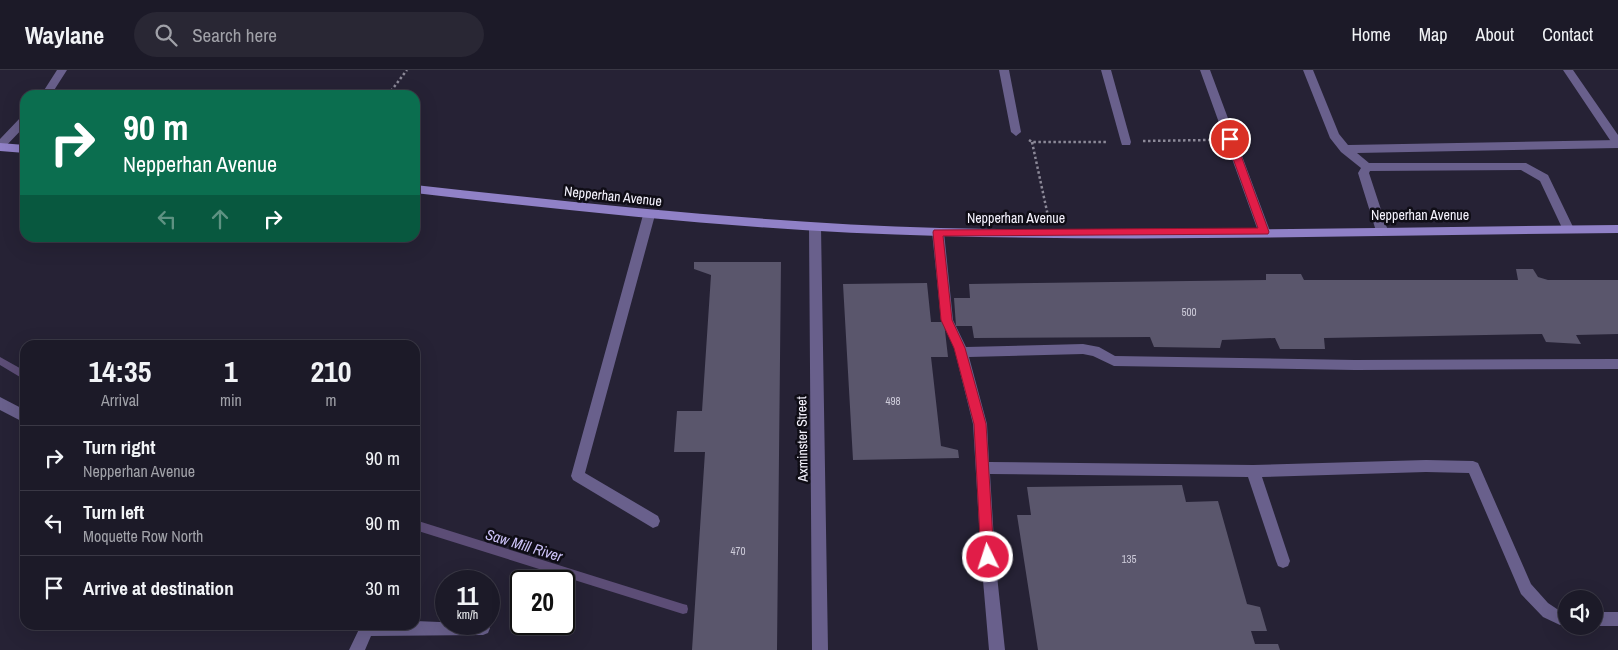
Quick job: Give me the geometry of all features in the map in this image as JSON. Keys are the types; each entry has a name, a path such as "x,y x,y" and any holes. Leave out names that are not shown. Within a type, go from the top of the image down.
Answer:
{"main road":[{"path":"0,146 20,148"},
{"name":"Nepperhan Avenue","path":"420,190 649,215 815,227 938,232 1052,234 1618,229"}],"street":[{"path":"49,90 62,70"},
{"path":"1004,70 1016,132"},
{"path":"1106,70 1126,142"},
{"path":"1205,70 1264,232"},
{"path":"1308,70 1334,135 1345,149 1367,167 1522,166 1544,178 1568,229"},
{"path":"1568,70 1618,143"},
{"path":"0,146 20,125"},
{"path":"1345,149 1618,143"},
{"path":"1367,167 1363,173 1382,231"},
{"path":"649,215 578,476 653,521"},
{"name":"Axminster Street","path":"815,227 820,650"},
{"path":"938,232 947,320 960,352 980,424 988,557 997,650"},
{"path":"960,352 1083,349 1095,351 1114,361 1149,362 1355,365 1618,364"},
{"path":"0,403 20,414"},
{"path":"982,468 1253,471 1426,466 1473,467 1526,589 1538,605 1558,617"},
{"path":"1253,471 1283,560"},
{"path":"1603,619 1618,619"},
{"path":"420,627 435,628"},
{"path":"357,650 364,630"}],"path":[{"path":"392,90 407,70"},
{"path":"1016,132 1032,142 1230,139"},
{"path":"1032,142 1052,234"}],"building":[{"path":"694,262 781,262 777,650 692,650 705,452 674,452 677,411 702,411 711,275 694,269"},
{"path":"1516,269 1533,269 1538,277 1548,280 1618,280 1618,334 1576,335 1581,344 1546,342 1542,334 1324,338 1325,349 1280,349 1275,338 1222,340 1220,348 1154,347 1150,337 974,338 972,326 956,326 954,298 970,298 969,284 1266,280 1266,274 1301,274 1304,280 1518,280"},
{"path":"927,283 931,322 944,322 948,357 931,357 941,446 958,450 959,458 853,460 843,284"},
{"path":"1182,485 1186,502 1218,501 1247,604 1260,607 1267,631 1251,631 1255,644 1278,644 1280,650 1038,650 1017,515 1031,515 1027,487"}],"waterway":[{"name":"Saw Mill River","path":"0,361 20,373"},
{"name":"Saw Mill River","path":"420,527 683,609"}],"route":[{"path":"988,557 980,424 960,348 947,320 938,232 1052,234 1264,232 1230,139"}]}
